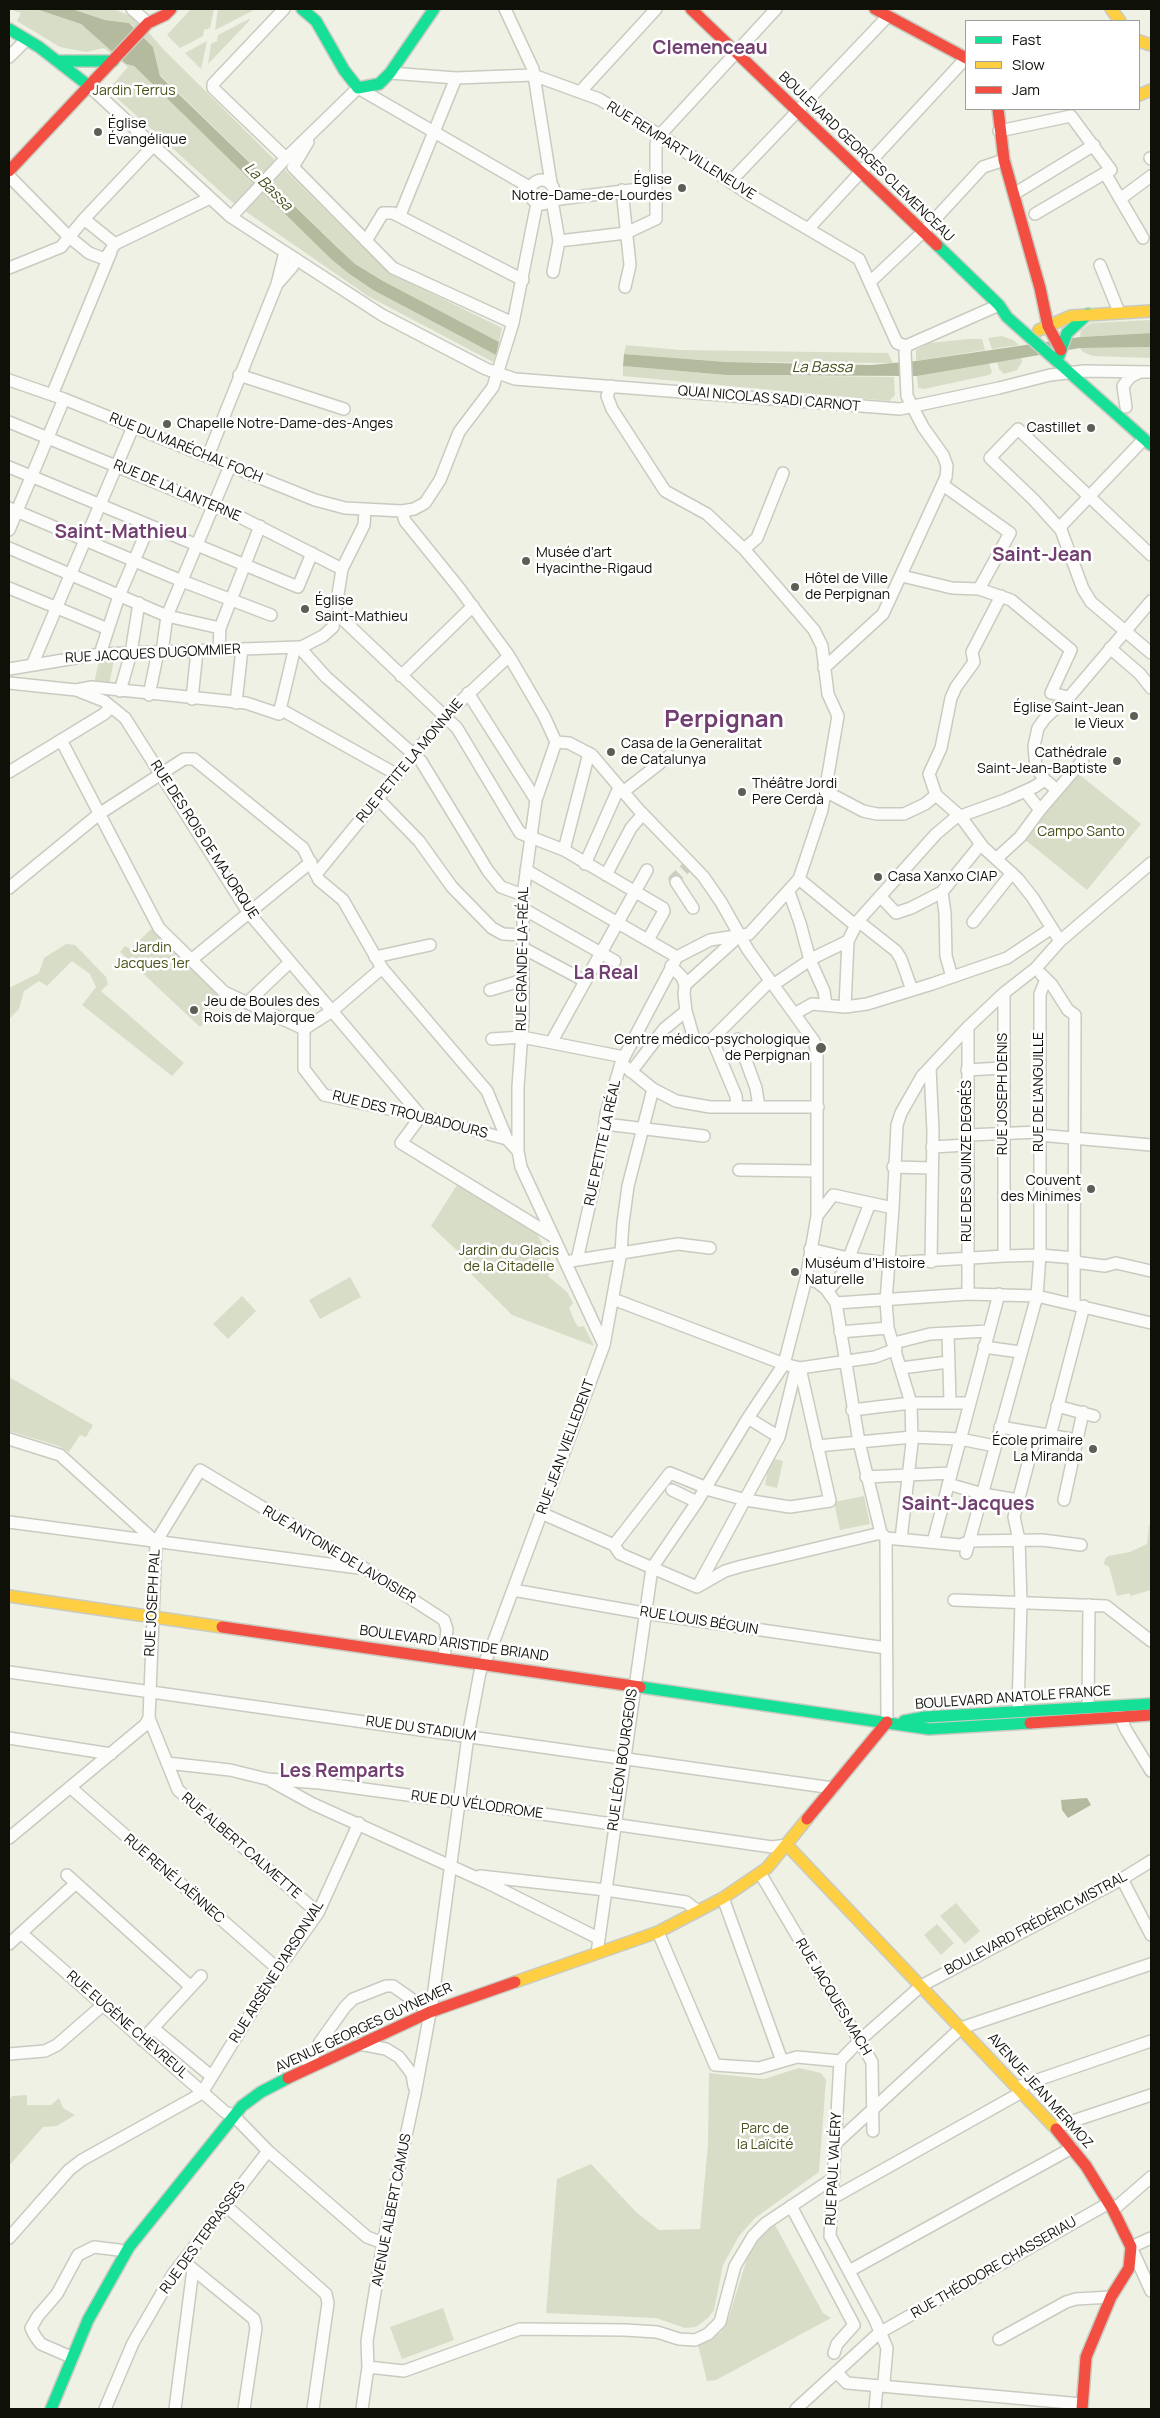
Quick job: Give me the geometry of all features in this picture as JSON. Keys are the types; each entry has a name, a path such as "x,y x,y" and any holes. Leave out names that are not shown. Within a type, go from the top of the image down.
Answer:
{"main road":[{"path":"9,171 145,26 153,9"},
{"path":"145,26 165,15 171,9"},
{"path":"302,9 316,21 344,70 358,88 379,84 390,73 434,9"},
{"name":"BOULEVARD GEORGES CLEMENCEAU","path":"691,9 796,112 999,304 1007,317 1046,337"},
{"path":"875,9 889,12 965,50"},
{"path":"1111,9 1119,20"},
{"path":"889,12 965,57"},
{"path":"9,29 58,62 89,86"},
{"path":"58,62 113,61"},
{"path":"998,110 999,131 1004,160 1040,288 1046,337 1070,372 1149,438"},
{"path":"1046,337 1071,316 1151,311"},
{"path":"1059,355 1067,333 1088,314"},
{"path":"1059,355 1084,371 1126,407 1149,438"},
{"name":"BOULEVARD ARISTIDE BRIAND","path":"9,1596 891,1722"},
{"name":"BOULEVARD ANATOLE FRANCE","path":"891,1722 929,1729 1118,1711 1151,1704"},
{"name":"BOULEVARD ANATOLE FRANCE","path":"891,1722 925,1717 1018,1710 1088,1708 1151,1716"},
{"name":"AVENUE GEORGES GUYNEMER","path":"52,2409 70,2357 105,2286 126,2253 233,2116 261,2092 308,2068 430,2012 658,1932 723,1898 760,1873 787,1845 833,1788 891,1722"},
{"name":"AVENUE JEAN MERMOZ","path":"787,1845 1055,2127 1072,2148 1111,2206 1131,2248"},
{"path":"1082,2406 1086,2357 1112,2297 1129,2268 1131,2248"}],"street":[{"path":"132,9 145,26"},
{"path":"284,9 212,84 213,88 284,161"},
{"path":"505,9 533,69 536,82 551,183 555,194 552,200 559,241 553,272"},
{"path":"580,92 656,9"},
{"path":"559,241 626,233 656,219 654,187 656,144 660,135 776,9"},
{"path":"730,182 889,12"},
{"path":"9,57 26,40"},
{"path":"808,229 965,59"},
{"name":"RUE REMPART VILLENEUVE","path":"390,73 456,78 533,75 599,99 660,135 730,182 859,259 897,343 906,349"},
{"path":"400,215 456,78"},
{"name":"QUAI NICOLAS SADI CARNOT","path":"89,86 231,217 382,315 498,373 514,379 900,409 1050,375 1084,371 1146,372"},
{"path":"231,217 318,126 358,88 531,188"},
{"path":"999,131 1067,116 1076,121 1111,170 1035,214"},
{"path":"318,126 293,167 366,241 393,268 513,323"},
{"path":"1014,194 1094,144"},
{"path":"9,268 61,248 68,236 153,146"},
{"path":"870,282 923,232 983,167 1004,160"},
{"path":"1105,173 1143,238"},
{"path":"9,176 68,236 89,253 105,259 115,244 210,198"},
{"path":"1120,199 1151,176"},
{"path":"551,183 540,180 531,188 531,197 537,203 545,204 552,200 654,187"},
{"path":"622,190 630,265 626,287"},
{"path":"537,203 513,323 493,388 459,432 440,480 425,503 414,509 402,511 405,521 473,606 509,656 544,716 556,742 569,744 589,753 721,902 739,937 771,983 796,1013 814,1041 817,1053 817,1216 806,1279 784,1364 748,1418 706,1489 652,1568"},
{"path":"366,241 383,214 393,213 523,280"},
{"path":"84,219 115,244"},
{"path":"52,395 115,244"},
{"path":"208,456 277,284 285,252"},
{"path":"277,284 292,268 296,259"},
{"path":"1100,264 1119,312"},
{"path":"824,668 883,614 896,591 945,481 947,466 943,455 923,427 908,396 906,349 999,304"},
{"path":"1050,375 1059,355"},
{"path":"1126,407 1123,386 1130,377 1146,372"},
{"path":"239,375 344,409"},
{"name":"RUE DU MARÉCHAL FOCH","path":"9,380 64,399 315,500 345,508 364,510 388,508 402,511"},
{"path":"611,386 607,396 612,409 665,491 708,514 744,549 814,630 822,646 828,694 838,716 816,833 799,880 749,934 710,940 674,962"},
{"path":"9,530 12,510 32,477 64,399"},
{"name":"RUE DE LA LANTERNE","path":"9,422 260,526 342,569"},
{"path":"33,663 133,427"},
{"path":"1151,555 1018,429 990,458 1061,530 1083,589 1091,602 1151,653"},
{"path":"1061,530 1062,526 1090,496 1149,438"},
{"path":"149,695 167,616 230,466"},
{"path":"9,467 298,587 312,553"},
{"path":"744,549 757,538 783,473"},
{"path":"945,481 1010,533 979,589"},
{"path":"12,510 182,581 271,615"},
{"path":"280,712 294,651 323,636 333,627 342,569 364,524 364,510"},
{"path":"100,654 118,596 149,526"},
{"path":"219,649 220,628 260,526"},
{"path":"9,548 167,616 220,628"},
{"path":"902,576 952,588 979,589 1011,600 1071,650 1052,693 1068,697"},
{"path":"9,588 108,630"},
{"path":"1001,596 972,652 974,662 956,687 951,698 941,748 930,774 936,795 961,817 981,844 1012,873 1033,898 1060,941"},
{"path":"1057,790 1045,780 1036,768 1034,746 1038,728 1046,717 1068,697 1151,601"},
{"path":"120,691 130,654 138,603"},
{"path":"401,676 473,606"},
{"path":"336,613 401,676 446,715 462,735 520,833 532,836 564,850 663,908 664,911 648,940"},
{"path":"299,647 326,677 420,760 488,871 501,886 522,895"},
{"name":"RUE JACQUES DUGOMMIER","path":"9,668 100,654 299,647"},
{"path":"236,703 242,648"},
{"path":"1110,648 1140,674 1151,688"},
{"path":"192,699 197,651"},
{"name":"RUE PETITE LA MONNAIE","path":"317,873 446,715 509,656"},
{"path":"9,683 76,690 95,688 246,704 280,712 396,774"},
{"name":"RUE DES ROIS DE MAJORQUE","path":"76,690 91,694 126,718 248,912 421,1116"},
{"path":"468,693 536,800"},
{"path":"9,772 104,714 111,707"},
{"path":"61,740 159,928 224,992 304,1029 332,1011 382,968"},
{"name":"RUE GRANDE-LA-RÉAL","path":"518,1151 518,1087 522,1037 523,980 522,895 536,800 556,742"},
{"path":"564,850 589,753"},
{"path":"586,864 617,792 669,756"},
{"path":"9,888 99,814 184,759 194,759 303,848 320,880 343,900 382,968 487,1091 507,1139 518,1151 521,1167 604,1345"},
{"path":"996,859 1020,837 1082,760"},
{"path":"845,1007 848,941 856,923 936,834 955,818 1025,791 1045,780"},
{"path":"825,791 863,811 886,814 904,814 925,804 936,795"},
{"path":"1025,791 1040,810"},
{"path":"378,799 419,841 452,887 492,928 504,934 523,935"},
{"path":"606,875 631,828 643,814"},
{"path":"880,896 896,913 911,908 942,892 981,844"},
{"path":"191,960 312,862"},
{"path":"901,1539 912,1437 911,1403 902,1368 888,1328 886,1301 898,1119 926,1072 968,1027 1004,993 1036,968 1060,941 1151,863"},
{"path":"526,870 648,940 674,962 685,985 686,1011 694,1039"},
{"path":"552,1041 647,870"},
{"path":"973,922 1012,873"},
{"path":"799,880 896,951 901,959 912,990"},
{"path":"676,882 693,908"},
{"path":"789,892 810,960 824,991 826,1005"},
{"path":"942,892 945,913 946,956 952,977"},
{"path":"522,908 615,961"},
{"path":"796,1013 812,1004 845,1007 867,1004 952,977 1007,958 1052,928"},
{"path":"685,985 739,937"},
{"path":"737,1107 736,1096 712,1039 771,983 810,960 848,941"},
{"path":"375,957 430,945"},
{"path":"523,948 584,981"},
{"path":"248,1002 290,962"},
{"name":"RUE PETITE LA RÉAL","path":"577,1260 596,1182 605,1124 622,1060 674,962"},
{"path":"1036,968 1052,985 1068,1010 1075,1015 1074,1260 1079,1305 1050,1436"},
{"name":"RUE DE L'ANGUILLE","path":"966,1553 1037,1296 1040,1255 1040,1002 1046,979"},
{"path":"490,990 523,980"},
{"name":"RUE JOSEPH DENIS","path":"1004,993 1002,1068 1004,1256"},
{"path":"631,1072 664,1029 686,1011"},
{"name":"RUE DES QUINZE DEGRÉS","path":"968,1027 968,1294"},
{"name":"RUE DES TROUBADOURS","path":"304,1029 304,1070 324,1095 421,1116 507,1139"},
{"path":"492,1039 522,1037 552,1041 622,1060 631,1072 653,1089 676,1101 710,1107 818,1107"},
{"path":"738,1039 756,1088 759,1107"},
{"path":"968,1070 1002,1068"},
{"path":"926,1072 932,1147 931,1262"},
{"name":"RUE JEAN VIELLEDENT","path":"450,1866 468,1736 480,1672 513,1590 604,1345 621,1252 622,1223 628,1186 653,1089"},
{"path":"421,1116 401,1143 551,1234"},
{"path":"605,1124 704,1136"},
{"path":"932,1147 1003,1133 1039,1133 1151,1145"},
{"path":"894,1167 932,1168"},
{"path":"739,1170 816,1171"},
{"path":"817,1216 833,1195 893,1208"},
{"path":"826,1289 832,1286 843,1273 870,1203"},
{"path":"564,1262 678,1244 710,1248"},
{"path":"810,1249 848,1258 889,1263 1040,1255 1104,1266 1116,1263 1151,1271"},
{"path":"806,1279 817,1282 826,1289 836,1303 858,1442 883,1536 886,1648 891,1722"},
{"path":"836,1303 968,1294 1037,1296 1151,1323"},
{"path":"933,1542 999,1294"},
{"path":"613,1299 798,1368 875,1357 895,1346 930,1334 989,1331"},
{"path":"840,1332 888,1328"},
{"path":"948,1333 950,1402"},
{"path":"984,1347 1020,1352"},
{"path":"902,1368 948,1362"},
{"path":"697,1587 779,1437 798,1368"},
{"path":"614,1545 670,1473 706,1489 746,1500 790,1507 830,1501 798,1368"},
{"path":"852,1410 911,1403 970,1403"},
{"path":"1057,1406 1088,1414 1077,1440 1064,1500"},
{"path":"748,1418 779,1437"},
{"path":"1000,1428 1077,1440"},
{"path":"1018,1710 1021,1602 1019,1540 1014,1517 1036,1433"},
{"path":"817,1446 912,1437 960,1439 995,1446"},
{"path":"9,1439 60,1454 156,1542"},
{"name":"RUE JOSEPH PAL","path":"148,1718 156,1542 200,1470"},
{"name":"RUE ANTOINE DE LAVOISIER","path":"200,1470 364,1568 444,1620 447,1629 444,1658"},
{"path":"866,1477 908,1474 949,1479 983,1494 1018,1500"},
{"path":"672,1490 697,1502"},
{"path":"542,1513 614,1545 620,1554 697,1587"},
{"path":"9,1522 364,1568"},
{"path":"697,1587 725,1572 742,1566 883,1536 960,1545 970,1541 1019,1540 1042,1540 1081,1545"},
{"name":"RUE LÉON BOURGEOIS","path":"597,1954 644,1613 652,1568"},
{"name":"RUE LOUIS BÉGUIN","path":"513,1590 644,1613 886,1648"},
{"path":"954,1600 1106,1606 1151,1641"},
{"path":"1088,1708 1089,1605"},
{"name":"RUE DU STADIUM","path":"9,1672 833,1788"},
{"path":"1118,1711 1126,1730 1151,1771"},
{"path":"9,1838 145,1725 148,1718"},
{"name":"RUE ALBERT CALMETTE","path":"148,1718 178,1790 318,1914"},
{"path":"9,1738 111,1754"},
{"name":"RUE DU VÉLODROME","path":"167,1763 230,1770 268,1779 320,1783 772,1847 787,1845"},
{"path":"268,1779 313,1804 359,1823 473,1876 598,1938"},
{"name":"RUE RENÉ LAËNNEC","path":"70,1787 278,1969"},
{"name":"RUE ARSÈNE D'ARSONVAL","path":"202,2091 278,1969 318,1914 359,1823"},
{"name":"BOULEVARD FRÉDÉRIC MISTRAL","path":"840,2062 860,2040 921,1986 1122,1879 1151,1860"},
{"name":"AVENUE ALBERT CAMUS","path":"362,2409 368,2367 367,2341 383,2243 415,2094 430,2012 450,1866"},
{"name":"RUE JACQUES MACH","path":"760,1873 872,2062 872,2130"},
{"path":"473,1876 606,1890 686,1902 698,1911"},
{"path":"9,1944 72,1879 191,1987"},
{"path":"1122,1879 1151,1935"},
{"path":"723,1898 782,2061"},
{"path":"658,1932 712,2061 717,2066 757,2068 797,2057 840,2062"},
{"name":"RUE EUGÈNE CHEVREUL","path":"21,1933 225,2112 233,2116 268,2151 367,2236 383,2243"},
{"path":"834,2145 873,2106 961,2028 1151,1964"},
{"path":"142,2040 201,1976"},
{"path":"308,2068 320,2042 345,2006 353,1999 386,1986 393,1986 430,2012"},
{"path":"9,2054 45,2051 57,2045 103,2005"},
{"name":"RUE EUGÈNE CHEVREUL","path":"153,2028 211,2076"},
{"path":"831,2199 1019,2090 1151,2042"},
{"path":"360,2044 386,2049 399,2057 412,2074 415,2094"},
{"name":"RUE PAUL VALÉRY","path":"840,2062 830,2236 875,2320 887,2348 876,2409"},
{"path":"9,2238 76,2165 197,2096 202,2091"},
{"path":"1055,2127 1151,2095"},
{"path":"849,2271 1072,2148"},
{"name":"RUE DES TERRASSES","path":"105,2409 133,2343 173,2274 268,2151"},
{"name":"RUE THÉODORE CHASSERIAU","path":"796,2409 879,2333 1111,2206 1151,2177"},
{"path":"368,2367 404,2371 520,2329 657,2332 678,2339 695,2340 708,2334 720,2322 735,2266 749,2242 766,2223 832,2179"},
{"path":"225,2206 326,2294 328,2303 313,2409"},
{"path":"791,2206 854,2324 837,2344 834,2353"},
{"path":"1151,2238 1131,2248 1151,2291"},
{"path":"70,2357 41,2344 32,2328 38,2316 57,2294 78,2255 94,2247 126,2253"},
{"path":"183,2261 254,2319 256,2328 244,2409"},
{"path":"176,2409 193,2269"},
{"path":"999,2339 1066,2302 1076,2299 1112,2297"},
{"path":"836,2372 846,2383 880,2384 1082,2406"}],"green space":[{"name":"Jardin Terrus","path":"9,9 36,9 81,24 126,64 134,66 331,259 348,273 373,290 496,355 493,362 368,296 232,202 108,90 128,67 104,48 86,52 60,47 17,21 21,13"},
{"path":"72,9 113,9 136,18 164,50 388,272 502,328 499,342 383,281 355,264 160,75 153,47 134,27 129,23 105,20"},
{"path":"191,9 214,9 210,28 204,30 203,36 180,48 167,35"},
{"path":"218,9 256,9 215,30"},
{"path":"249,19 208,64 211,44 217,41 218,35"},
{"path":"207,41 201,69 185,53"},
{"path":"1151,320 1151,333 1080,337 1081,330 1091,323"},
{"path":"1002,336 1013,340 1019,345 992,349 988,338"},
{"path":"982,339 985,350 916,361 916,350 930,343"},
{"path":"626,345 679,350 888,353 893,363 726,362 624,354"},
{"path":"1151,347 1151,358 1093,356 1083,352 1080,348"},
{"path":"1021,357 1022,362 1017,370 1004,374 999,369 997,362"},
{"path":"989,363 992,372 989,375 924,389 918,388 917,376"},
{"path":"623,366 726,375 894,377 895,395 889,401 623,376"},
{"path":"100,656 114,659 109,686 94,684"},
{"name":"Campo Santo","path":"1076,772 1141,824 1087,890 1023,838"},
{"name":"Jardin Jacques 1er","path":"151,929 219,996 201,1015 206,1021 200,1027 120,952 125,946 131,949"},
{"path":"66,944 75,945 106,977 108,984 101,991 184,1063 172,1076 82,1005 96,987 90,974 72,961 47,986 39,981 24,991 19,1009 9,1019 9,988 39,973 44,958"},
{"name":"Jardin du Glacis de la Citadelle","path":"457,1185 536,1232 554,1266 548,1276 567,1292 573,1303 569,1308 576,1324 579,1327 584,1326 594,1346 512,1315 463,1266 467,1260 431,1226"},
{"path":"350,1277 361,1297 320,1319 309,1300"},
{"path":"242,1296 256,1311 228,1339 213,1324"},
{"path":"9,1377 93,1425 86,1437 80,1435 69,1452 59,1446 9,1431"},
{"path":"770,1458 783,1461 777,1488 765,1485"},
{"path":"864,1496 870,1524 840,1530 834,1502"},
{"path":"1149,1525 1151,1526 1151,1590 1130,1596 1130,1593 1117,1596 1109,1567 1104,1564 1105,1559 1108,1556 1130,1552 1147,1544"},
{"path":"956,1903 980,1931 965,1944 940,1916"},
{"path":"937,1924 954,1943 941,1955 924,1935"},
{"name":"Parc de la Laïcité","path":"799,2068 821,2073 826,2080 819,2172 755,2218 739,2236 723,2265 714,2310 708,2318 696,2327 685,2328 656,2318 546,2313 557,2179 591,2164 636,2212 659,2230 700,2229 708,2145 709,2073 764,2079"},
{"path":"27,2095 27,2105 51,2105 59,2098 63,2108 75,2115 57,2126 43,2127 9,2166 9,2101 12,2096"},
{"path":"775,2225 823,2313 831,2318 716,2380 707,2381 698,2345 711,2340 721,2332 728,2320 749,2252 757,2237"},
{"path":"443,2308 454,2340 402,2359 390,2327"}],"water":[{"name":"La Bassa","path":"36,9 72,9 105,20 129,23 153,47 160,76 355,264 383,281 499,342 496,355 373,290 348,273 331,259 134,66 126,64 81,24"},
{"name":"La Bassa","path":"1151,333 1151,347 1080,348 917,376 726,375 623,366 624,354 726,362 871,365 916,361 1080,337"},
{"path":"1087,1798 1091,1805 1068,1818 1062,1810 1061,1800"}],"tunnel":[{"path":"676,882 674,879 687,867"}],"traffic: fast":[{"path":"302,9 316,21 344,70 358,88 379,84 390,73 434,9"},
{"path":"9,29 39,47 89,86"},
{"path":"58,61 113,61"},
{"path":"937,245 999,305 1007,317 1151,445"},
{"path":"1059,356 1067,333 1088,314"},
{"path":"640,1687 929,1729 1030,1723"},
{"path":"904,1721 925,1717 1151,1704"},
{"path":"51,2409 88,2320 129,2247 242,2106 261,2092 288,2078"}],"traffic: slow":[{"path":"1111,9 1119,20"},
{"path":"1140,41 1151,45"},
{"path":"1140,95 1151,90"},
{"path":"1039,330 1071,316 1151,311"},
{"path":"9,1596 222,1627"},
{"path":"515,1982 658,1932 723,1898 767,1868 807,1819"},
{"path":"787,1845 1056,2129"}],"traffic: jam":[{"path":"9,171 148,23 165,15 171,9"},
{"path":"691,9 937,245"},
{"path":"875,9 965,57"},
{"path":"998,110 1004,160 1040,288 1048,326 1061,350"},
{"path":"222,1627 640,1687"},
{"path":"1030,1723 1151,1715"},
{"path":"807,1819 887,1722"},
{"path":"288,2078 430,2012 515,1982"},
{"path":"1056,2129 1086,2166 1113,2210 1131,2247 1129,2268 1111,2297 1086,2357 1082,2409"}],"place":[{"name":"Église Évangélique","path":"98,132"},
{"name":"Église Notre-Dame-de-Lourdes","path":"682,188"},
{"name":"Chapelle Notre-Dame-des-Anges","path":"167,424"},
{"name":"Castillet","path":"1091,428"},
{"name":"Musée d'art Hyacinthe-Rigaud","path":"526,561"},
{"name":"Hôtel de Ville de Perpignan","path":"795,587"},
{"name":"Église Saint-Mathieu","path":"305,609"},
{"name":"Église Saint-Jean le Vieux","path":"1134,716"},
{"name":"Casa de la Generalitat de Catalunya","path":"611,752"},
{"name":"Cathédrale Saint-Jean-Baptiste","path":"1117,761"},
{"name":"Théâtre Jordi Pere Cerdà","path":"742,792"},
{"name":"Casa Xanxo CIAP","path":"878,877"},
{"name":"Jeu de Boules des Rois de Majorque","path":"194,1010"},
{"name":"Centre médico-psychologique de Perpignan","path":"821,1048"},
{"name":"Couvent des Minimes","path":"1091,1189"},
{"name":"Muséum d’Histoire Naturelle","path":"795,1272"},
{"name":"École primaire La Miranda","path":"1093,1449"}],"district":[{"name":"Clemenceau","path":"710,49"},
{"name":"Saint-Mathieu","path":"121,533"},
{"name":"Saint-Jean","path":"1042,556"},
{"name":"Perpignan","path":"724,720"},
{"name":"La Real","path":"606,974"},
{"name":"Saint-Jacques","path":"968,1505"},
{"name":"Les Remparts","path":"342,1772"}]}
